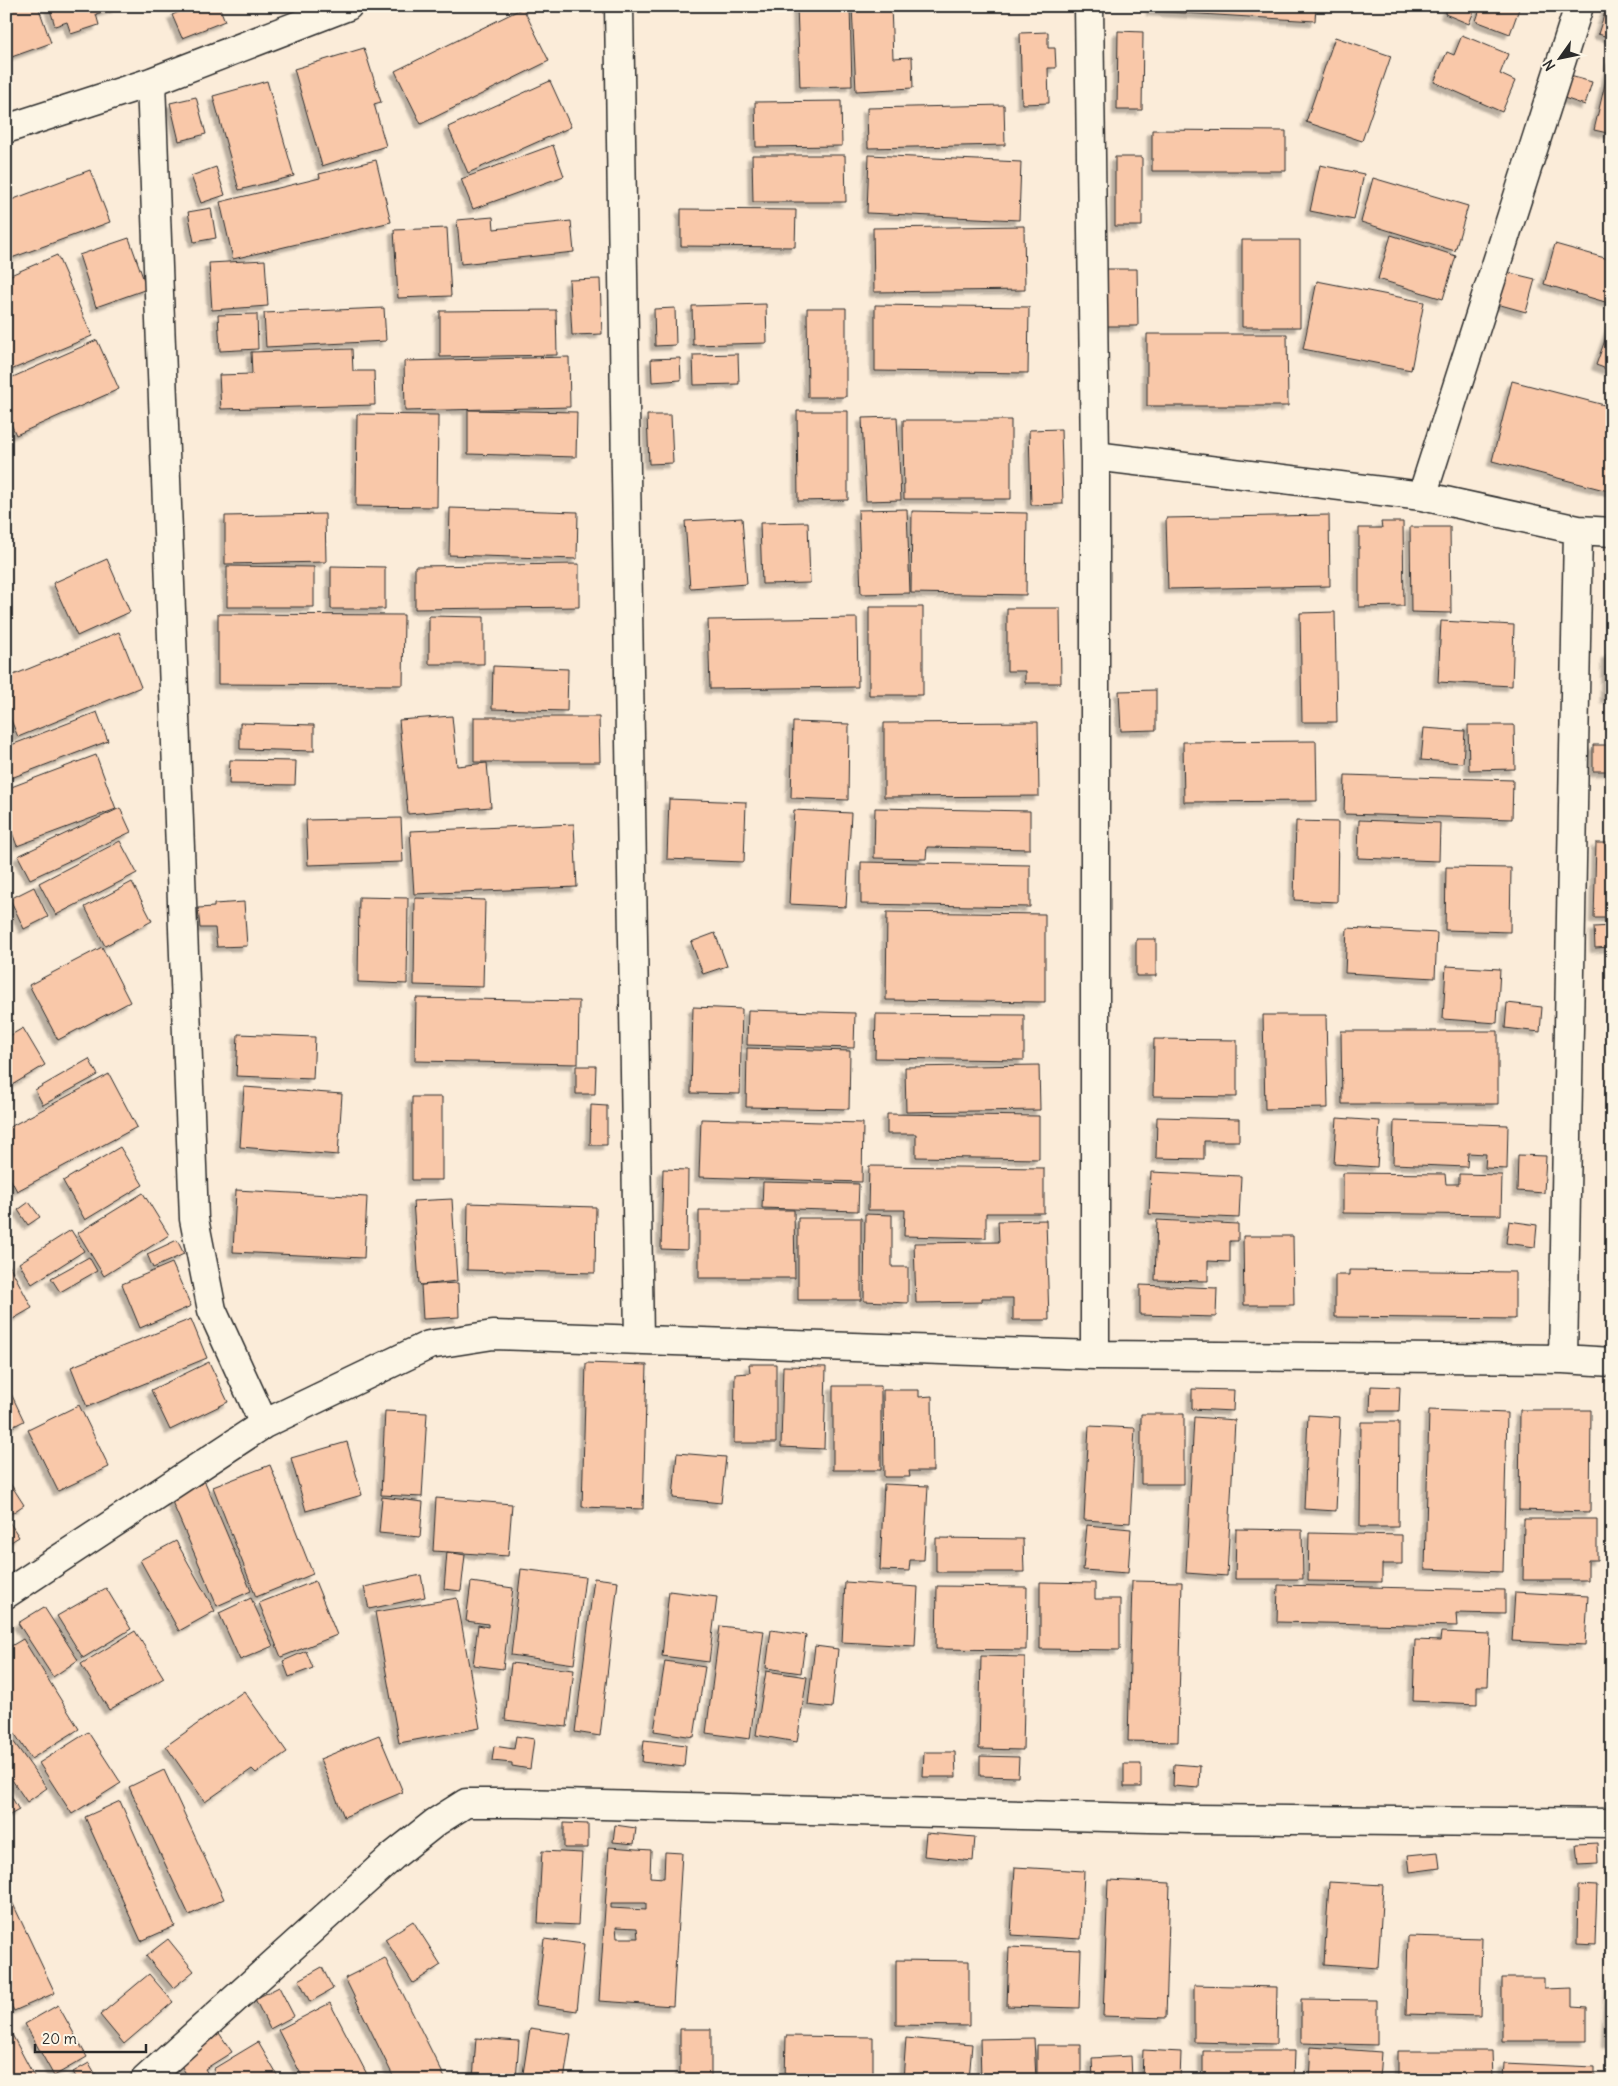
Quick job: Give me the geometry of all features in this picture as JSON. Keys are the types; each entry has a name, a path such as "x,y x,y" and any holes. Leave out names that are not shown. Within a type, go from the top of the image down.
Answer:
{"street":[{"path":"6,130 151,82 348,6"},
{"path":"619,6 639,1339"},
{"path":"1089,6 1088,94 1096,456 1095,1355"},
{"path":"1422,496 1579,6"},
{"path":"151,82 194,1219 212,1310 264,1424"},
{"path":"1096,456 1422,496 1578,530 1612,532"},
{"path":"1563,1359 1578,530"},
{"path":"6,1594 264,1424 429,1345 493,1335 1095,1355 1563,1359 1612,1362"},
{"path":"145,2080 393,1856 436,1822 466,1803 1193,1819 1612,1823"}],"building":[{"path":"6,6 38,6 51,43 6,59"},
{"path":"49,6 116,6 116,8 96,14 99,25 71,34 67,22 55,26"},
{"path":"193,6 219,6 225,21 182,38 172,15"},
{"path":"797,6 850,6 852,86 800,87"},
{"path":"852,6 891,6 893,58 912,57 913,88 856,91"},
{"path":"1151,6 1316,6 1315,21 1151,11"},
{"path":"1448,6 1476,6 1469,24 1445,14"},
{"path":"1481,6 1520,6 1510,34 1476,21"},
{"path":"1607,6 1612,6 1612,38 1598,34"},
{"path":"523,8 549,61 421,124 395,71"},
{"path":"1118,31 1143,32 1142,110 1117,110"},
{"path":"1048,32 1048,48 1055,48 1056,68 1048,68 1049,103 1022,104 1020,33"},
{"path":"1462,35 1508,54 1500,74 1515,81 1502,112 1434,82 1447,52 1454,55"},
{"path":"1335,37 1391,56 1362,141 1306,122"},
{"path":"364,48 381,102 374,104 386,146 322,166 294,69"},
{"path":"1612,59 1612,134 1594,130"},
{"path":"1570,76 1592,82 1585,105 1564,98"},
{"path":"267,81 294,176 239,190 213,96"},
{"path":"550,81 571,127 468,173 448,127"},
{"path":"196,97 206,134 179,141 170,103"},
{"path":"841,101 842,146 756,147 755,102"},
{"path":"1004,105 1005,145 868,148 867,108"},
{"path":"1152,130 1286,131 1286,171 1152,171"},
{"path":"553,145 564,176 473,209 461,179"},
{"path":"752,155 845,155 846,202 753,202"},
{"path":"869,155 1021,162 1019,220 867,213"},
{"path":"1115,157 1142,157 1142,226 1115,226"},
{"path":"376,160 391,222 233,259 220,202 320,178 319,174"},
{"path":"1320,165 1364,174 1354,220 1310,211"},
{"path":"216,167 225,195 201,203 191,176"},
{"path":"90,170 110,222 6,260 6,202"},
{"path":"1373,178 1468,206 1455,251 1361,222"},
{"path":"211,208 216,238 194,242 188,212"},
{"path":"681,209 796,210 795,247 681,246"},
{"path":"493,217 494,229 571,221 574,252 461,264 457,220"},
{"path":"1024,226 1025,290 874,292 873,228"},
{"path":"447,228 451,296 398,298 394,230"},
{"path":"1391,235 1456,256 1443,299 1378,279"},
{"path":"129,238 147,289 96,307 79,255"},
{"path":"1242,240 1300,240 1300,327 1242,327"},
{"path":"1555,244 1612,260 1612,304 1544,284"},
{"path":"57,255 92,336 6,372 6,277"},
{"path":"265,260 268,306 212,310 209,263"},
{"path":"1104,269 1137,269 1138,326 1105,326"},
{"path":"1506,272 1535,279 1526,312 1497,304"},
{"path":"600,279 602,334 572,335 569,280"},
{"path":"1317,281 1424,302 1411,370 1303,349"},
{"path":"766,304 767,343 693,345 692,306"},
{"path":"875,305 1029,307 1028,373 875,371"},
{"path":"384,308 386,341 266,347 264,313"},
{"path":"675,308 676,345 655,346 654,309"},
{"path":"807,308 846,308 846,397 808,397"},
{"path":"556,310 557,355 440,357 440,311"},
{"path":"257,314 258,349 220,351 218,315"},
{"path":"1612,321 1612,371 1596,365"},
{"path":"1147,334 1287,334 1288,406 1147,406"},
{"path":"97,340 119,389 16,435 6,413 6,380"},
{"path":"352,349 353,371 374,371 375,405 221,409 219,375 252,374 251,352"},
{"path":"738,354 739,384 694,385 693,355"},
{"path":"569,357 570,407 405,411 404,361"},
{"path":"680,358 681,380 652,382 651,359"},
{"path":"1512,381 1612,407 1612,492 1492,461"},
{"path":"468,410 577,412 576,457 468,454"},
{"path":"797,411 848,411 848,500 798,501"},
{"path":"357,414 438,415 437,507 356,506"},
{"path":"647,415 671,415 673,463 649,464"},
{"path":"897,417 901,500 866,501 862,418"},
{"path":"903,420 1011,420 1011,499 904,499"},
{"path":"1061,429 1063,504 1031,505 1029,430"},
{"path":"450,508 578,512 577,559 449,555"},
{"path":"907,509 910,593 861,594 858,510"},
{"path":"912,511 1027,513 1026,595 911,593"},
{"path":"325,514 326,562 225,564 225,516"},
{"path":"1329,515 1330,586 1168,589 1166,518"},
{"path":"742,518 747,584 690,588 685,521"},
{"path":"808,522 810,583 762,584 760,523"},
{"path":"1381,522 1403,522 1404,606 1359,607 1359,528 1382,528"},
{"path":"1410,527 1450,527 1451,613 1411,612"},
{"path":"107,559 130,612 77,636 53,583"},
{"path":"579,564 579,607 415,609 415,566"},
{"path":"227,566 314,567 314,607 227,607"},
{"path":"331,566 385,567 385,609 331,609"},
{"path":"869,607 923,607 923,695 869,695"},
{"path":"1007,608 1060,608 1061,683 1025,683 1025,671 1007,671"},
{"path":"1335,612 1337,722 1302,722 1300,613"},
{"path":"218,614 404,615 403,685 218,684"},
{"path":"429,616 484,617 484,664 429,664"},
{"path":"857,618 858,687 710,689 708,620"},
{"path":"1441,621 1514,625 1512,686 1438,682"},
{"path":"119,632 141,687 18,737 6,708 6,678"},
{"path":"1606,654 1612,654 1612,698 1605,698"},
{"path":"493,666 568,669 567,711 492,709"},
{"path":"1156,690 1156,730 1121,731 1119,691"},
{"path":"97,712 108,741 6,780 6,747"},
{"path":"452,716 457,766 487,763 491,807 408,814 399,720"},
{"path":"474,717 599,717 600,762 474,762"},
{"path":"793,722 849,724 848,800 791,798"},
{"path":"1038,722 1039,796 884,797 884,723"},
{"path":"240,723 314,725 314,751 240,749"},
{"path":"1468,725 1514,725 1515,769 1469,770"},
{"path":"1424,728 1465,731 1463,763 1421,760"},
{"path":"1316,741 1317,801 1184,802 1183,742"},
{"path":"1593,745 1612,745 1612,771 1593,771"},
{"path":"96,755 116,809 17,846 6,816 6,789"},
{"path":"230,760 296,761 295,785 229,784"},
{"path":"1345,775 1513,780 1512,819 1344,814"},
{"path":"669,799 746,802 744,862 667,859"},
{"path":"120,808 131,832 30,879 18,856"},
{"path":"875,808 1030,811 1030,849 927,847 926,859 874,858"},
{"path":"794,810 851,813 846,907 789,904"},
{"path":"401,818 403,862 308,865 306,820"},
{"path":"1359,820 1440,823 1439,861 1358,858"},
{"path":"1296,821 1338,822 1337,902 1294,900"},
{"path":"574,824 577,887 414,894 410,831"},
{"path":"120,841 137,873 56,915 39,883"},
{"path":"1596,843 1612,843 1612,918 1594,918"},
{"path":"861,862 1030,865 1030,907 861,904"},
{"path":"1446,867 1511,868 1510,932 1445,930"},
{"path":"132,882 152,921 105,946 85,907"},
{"path":"34,887 48,917 24,929 10,899"},
{"path":"359,897 408,898 407,984 358,982"},
{"path":"415,898 485,900 483,987 414,985"},
{"path":"244,902 247,946 217,947 215,928 200,928 198,908 214,907 214,904"},
{"path":"887,912 1045,914 1045,1002 886,1000"},
{"path":"1612,926 1612,947 1595,948 1594,927"},
{"path":"1347,928 1437,933 1435,978 1345,973"},
{"path":"715,933 727,966 703,974 691,942"},
{"path":"1136,939 1156,939 1156,976 1136,976"},
{"path":"102,947 130,1002 58,1040 29,985"},
{"path":"1446,966 1500,969 1497,1023 1443,1019"},
{"path":"416,998 579,1001 578,1064 415,1061"},
{"path":"1507,1003 1542,1007 1540,1032 1505,1028"},
{"path":"693,1007 742,1009 740,1094 691,1093"},
{"path":"748,1010 855,1013 854,1048 747,1045"},
{"path":"876,1014 1024,1015 1024,1060 875,1058"},
{"path":"1263,1015 1326,1015 1328,1108 1265,1109"},
{"path":"23,1028 45,1065 12,1085 6,1075 6,1038"},
{"path":"1341,1031 1498,1031 1498,1104 1342,1104"},
{"path":"238,1034 315,1037 313,1079 236,1076"},
{"path":"1154,1039 1237,1040 1237,1097 1153,1096"},
{"path":"747,1048 850,1051 849,1109 746,1107"},
{"path":"89,1059 98,1075 43,1105 35,1090"},
{"path":"1039,1065 1040,1110 906,1112 905,1067"},
{"path":"576,1066 596,1066 595,1094 576,1094"},
{"path":"109,1074 137,1127 17,1191 6,1171 6,1129"},
{"path":"244,1087 342,1094 338,1155 240,1147"},
{"path":"412,1097 442,1097 442,1180 412,1180"},
{"path":"591,1105 607,1106 607,1145 590,1145"},
{"path":"887,1114 1039,1116 1039,1159 916,1157 916,1134 887,1134"},
{"path":"1157,1117 1239,1119 1239,1141 1204,1141 1204,1159 1156,1158"},
{"path":"1337,1118 1380,1121 1377,1167 1334,1164"},
{"path":"701,1119 863,1123 862,1182 699,1177"},
{"path":"1394,1121 1508,1125 1507,1169 1485,1168 1486,1154 1468,1153 1467,1167 1393,1164"},
{"path":"120,1147 143,1185 85,1220 63,1181"},
{"path":"1518,1155 1546,1156 1544,1193 1517,1191"},
{"path":"869,1166 1044,1168 1044,1213 986,1213 986,1238 904,1236 905,1210 868,1210"},
{"path":"663,1169 688,1170 687,1250 661,1249"},
{"path":"1151,1172 1241,1176 1239,1218 1149,1214"},
{"path":"1343,1173 1445,1174 1446,1184 1459,1184 1459,1174 1502,1175 1501,1215 1343,1213"},
{"path":"763,1182 859,1184 858,1211 762,1208"},
{"path":"236,1190 367,1197 364,1258 233,1252"},
{"path":"143,1193 169,1235 104,1276 78,1233"},
{"path":"452,1199 457,1281 421,1285 419,1283 413,1201"},
{"path":"29,1202 40,1217 28,1225 18,1210"},
{"path":"468,1203 596,1207 595,1273 467,1270"},
{"path":"699,1210 794,1210 795,1278 699,1278"},
{"path":"865,1214 892,1215 892,1267 908,1267 908,1303 864,1301"},
{"path":"798,1218 861,1218 861,1300 798,1300"},
{"path":"1046,1220 1049,1320 1013,1320 1013,1298 982,1298 982,1302 916,1303 914,1243 999,1242 998,1221"},
{"path":"1157,1220 1238,1224 1238,1241 1230,1241 1230,1262 1208,1261 1208,1281 1155,1280"},
{"path":"1509,1221 1537,1225 1535,1247 1506,1243"},
{"path":"71,1230 84,1251 32,1284 19,1263"},
{"path":"1243,1236 1293,1236 1294,1305 1244,1305"},
{"path":"177,1240 184,1254 153,1268 147,1254"},
{"path":"89,1257 97,1271 60,1292 51,1278"},
{"path":"6,1259 32,1308 6,1323"},
{"path":"172,1263 191,1306 140,1328 122,1284"},
{"path":"1349,1270 1515,1272 1515,1319 1335,1317 1335,1275 1349,1275"},
{"path":"458,1283 459,1317 423,1319 421,1285"},
{"path":"1140,1285 1217,1288 1216,1317 1140,1315"},
{"path":"191,1319 207,1358 87,1407 71,1367"},
{"path":"209,1362 228,1402 170,1430 151,1390"},
{"path":"586,1363 647,1365 643,1509 582,1507"},
{"path":"749,1364 776,1364 776,1443 734,1443 735,1374 750,1373"},
{"path":"783,1366 826,1367 824,1449 781,1447"},
{"path":"6,1383 24,1421 6,1430"},
{"path":"833,1386 881,1386 881,1470 833,1470"},
{"path":"1371,1386 1400,1387 1399,1411 1370,1411"},
{"path":"1192,1389 1234,1390 1233,1411 1192,1409"},
{"path":"883,1390 919,1390 919,1397 932,1396 933,1471 909,1471 910,1477 884,1477"},
{"path":"79,1405 109,1467 58,1491 28,1430"},
{"path":"1429,1410 1507,1413 1503,1572 1425,1569"},
{"path":"1520,1410 1591,1410 1590,1512 1519,1510"},
{"path":"385,1411 427,1413 422,1497 381,1495"},
{"path":"1141,1414 1184,1414 1184,1484 1141,1484"},
{"path":"1308,1415 1340,1417 1336,1511 1304,1509"},
{"path":"1194,1417 1235,1420 1227,1576 1186,1573"},
{"path":"1361,1422 1399,1422 1398,1527 1360,1527"},
{"path":"1089,1426 1135,1428 1130,1523 1084,1520"},
{"path":"347,1442 362,1495 306,1511 291,1458"},
{"path":"677,1453 726,1457 721,1503 673,1498"},
{"path":"270,1465 313,1574 256,1597 213,1487"},
{"path":"6,1477 24,1505 6,1517"},
{"path":"205,1482 251,1591 217,1606 170,1497"},
{"path":"884,1484 928,1486 924,1560 910,1560 909,1571 880,1570"},
{"path":"382,1497 423,1502 420,1537 379,1533"},
{"path":"436,1498 512,1504 508,1556 433,1551"},
{"path":"6,1517 19,1537 6,1545"},
{"path":"1524,1519 1597,1519 1597,1560 1588,1560 1588,1580 1523,1580"},
{"path":"1087,1525 1131,1529 1128,1573 1083,1570"},
{"path":"1236,1529 1302,1530 1303,1579 1235,1579"},
{"path":"1309,1533 1402,1535 1402,1564 1382,1564 1382,1582 1308,1581"},
{"path":"936,1538 1023,1539 1024,1572 936,1572"},
{"path":"176,1541 215,1611 179,1631 140,1560"},
{"path":"447,1552 465,1555 461,1591 444,1589"},
{"path":"521,1569 585,1577 574,1664 511,1655"},
{"path":"421,1575 425,1597 369,1609 364,1587"},
{"path":"594,1578 618,1581 600,1736 575,1732"},
{"path":"315,1581 337,1635 281,1657 259,1603"},
{"path":"1132,1581 1182,1582 1178,1742 1128,1741"},
{"path":"471,1582 513,1588 503,1669 473,1665 478,1625 488,1627 488,1624 466,1621"},
{"path":"845,1582 918,1587 915,1646 842,1642"},
{"path":"1040,1582 1095,1583 1095,1599 1120,1599 1120,1650 1040,1649"},
{"path":"1278,1585 1505,1590 1505,1614 1456,1613 1457,1626 1277,1622"},
{"path":"937,1586 1027,1587 1026,1650 936,1649"},
{"path":"106,1588 131,1629 83,1658 57,1616"},
{"path":"669,1591 717,1597 709,1662 662,1656"},
{"path":"1515,1592 1588,1596 1585,1645 1512,1641"},
{"path":"251,1598 273,1646 240,1660 219,1613"},
{"path":"457,1598 480,1728 399,1743 375,1612"},
{"path":"44,1607 78,1660 53,1677 18,1623"},
{"path":"720,1626 764,1631 750,1739 706,1733"},
{"path":"771,1630 806,1635 801,1673 766,1668"},
{"path":"135,1631 164,1678 109,1710 81,1664"},
{"path":"1441,1632 1490,1634 1488,1686 1477,1686 1477,1704 1413,1701 1415,1640 1440,1641"},
{"path":"23,1639 79,1729 31,1759 6,1720 6,1649"},
{"path":"815,1646 838,1649 832,1708 808,1705"},
{"path":"306,1651 313,1668 289,1677 283,1661"},
{"path":"981,1656 1025,1657 1023,1750 979,1749"},
{"path":"665,1661 705,1667 694,1737 654,1731"},
{"path":"511,1663 574,1670 567,1727 505,1720"},
{"path":"766,1671 807,1677 797,1742 756,1735"},
{"path":"244,1691 287,1752 256,1773 252,1769 205,1802 166,1746"},
{"path":"88,1732 121,1783 72,1814 39,1763"},
{"path":"379,1735 403,1792 344,1817 320,1759"},
{"path":"516,1736 534,1739 530,1769 512,1766 512,1763 492,1761 494,1746 514,1749"},
{"path":"644,1740 686,1745 684,1767 642,1762"},
{"path":"13,1741 47,1788 27,1802 6,1771 6,1746"},
{"path":"924,1752 955,1752 956,1777 923,1777"},
{"path":"980,1756 1019,1757 1018,1777 980,1776"},
{"path":"1124,1764 1141,1764 1141,1787 1124,1787"},
{"path":"1174,1764 1200,1766 1199,1788 1173,1786"},
{"path":"164,1770 224,1899 189,1915 129,1787"},
{"path":"6,1787 19,1810 6,1817"},
{"path":"120,1801 175,1926 141,1941 85,1817"},
{"path":"564,1823 588,1824 588,1848 564,1848"},
{"path":"615,1825 636,1828 634,1844 613,1842"},
{"path":"926,1833 975,1837 973,1861 924,1856"},
{"path":"1597,1843 1598,1864 1578,1865 1576,1844"},
{"path":"609,1847 651,1850 650,1877 664,1878 665,1852 682,1853 673,2006 599,2001","holes":["611,1903 646,1903 646,1910 611,1908","616,1927 637,1928 638,1938 617,1938"]},
{"path":"542,1851 582,1853 578,1925 538,1923"},
{"path":"1438,1852 1440,1868 1410,1872 1408,1855"},
{"path":"1015,1867 1084,1871 1081,1939 1011,1935"},
{"path":"1108,1880 1170,1883 1166,2018 1103,2016"},
{"path":"1329,1882 1383,1885 1378,1968 1324,1964"},
{"path":"1578,1885 1597,1886 1595,1945 1577,1944"},
{"path":"6,1889 55,1993 14,2011 6,1994"},
{"path":"413,1921 441,1965 413,1983 385,1939"},
{"path":"1408,1936 1482,1938 1480,2016 1406,2014"},
{"path":"168,1939 194,1971 173,1988 146,1956"},
{"path":"544,1939 584,1944 577,2011 536,2005"},
{"path":"1009,1947 1081,1950 1079,2008 1007,2006"},
{"path":"385,1958 446,2080 395,2080 345,1978"},
{"path":"896,1960 969,1961 969,2026 896,2025"},
{"path":"322,1967 333,1989 310,2002 299,1980"},
{"path":"149,1974 173,2002 124,2044 100,2015"},
{"path":"1502,1978 1544,1978 1544,1989 1572,1988 1572,2007 1587,2008 1587,2041 1502,2041"},
{"path":"1609,1978 1612,1978 1612,2044 1606,2043"},
{"path":"1194,1985 1277,1987 1276,2044 1194,2042"},
{"path":"279,1987 294,2016 270,2029 255,1999"},
{"path":"1301,1999 1377,2000 1377,2045 1301,2043"},
{"path":"330,2003 370,2080 304,2080 278,2030"},
{"path":"58,2005 87,2057 54,2076 25,2024"},
{"path":"7,2025 36,2080 6,2080"},
{"path":"530,2028 571,2034 564,2080 522,2080"},
{"path":"680,2029 711,2029 711,2080 680,2080"},
{"path":"217,2030 232,2052 205,2069 212,2080 190,2080 175,2056"},
{"path":"786,2036 873,2037 873,2080 785,2080"},
{"path":"476,2038 519,2041 516,2080 473,2080"},
{"path":"906,2038 972,2044 969,2080 903,2080"},
{"path":"1034,2038 1036,2080 981,2080 980,2039"},
{"path":"258,2042 280,2080 219,2080 213,2069"},
{"path":"1037,2045 1081,2045 1081,2080 1037,2080"},
{"path":"1311,2047 1381,2052 1379,2080 1309,2080"},
{"path":"1143,2050 1181,2052 1180,2080 1142,2080"},
{"path":"1203,2051 1295,2051 1294,2080 1203,2080"},
{"path":"1398,2051 1492,2051 1493,2080 1398,2080"},
{"path":"1131,2056 1132,2080 1093,2080 1092,2058"},
{"path":"89,2063 99,2080 78,2080 73,2072"},
{"path":"1504,2063 1594,2067 1594,2080 1503,2080"}]}
